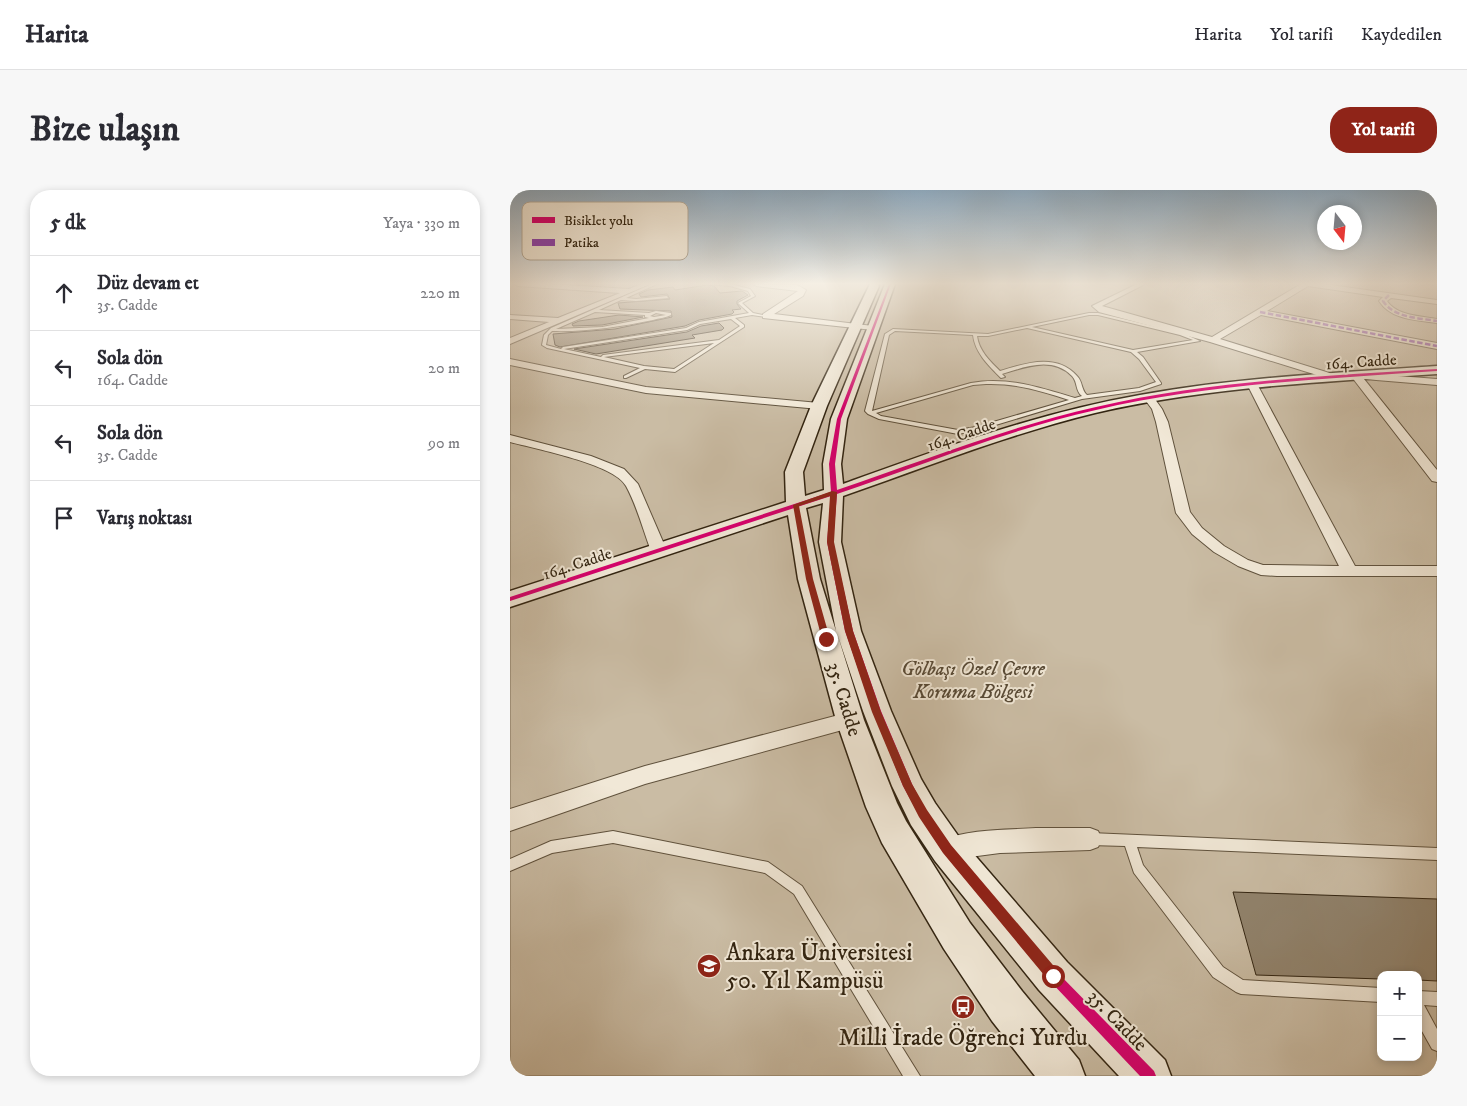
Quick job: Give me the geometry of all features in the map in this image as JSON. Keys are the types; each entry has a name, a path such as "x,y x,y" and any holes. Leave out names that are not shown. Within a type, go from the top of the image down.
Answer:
{"street":[{"path":"510,341 547,325"},
{"path":"848,325 873,328"},
{"path":"1163,325 1333,377"},
{"path":"1213,340 1238,325"},
{"path":"1329,325 1437,346"},
{"name":"35. Cadde","path":"854,326 819,406 794,472 796,505 809,579 850,720 882,807 915,869 963,944 1007,1006 1062,1076"},
{"name":"35. Cadde","path":"873,328 839,419 832,464 834,492 830,542 849,631 877,712 908,786 923,814 947,849 1053,976 1149,1076"},
{"path":"510,362 656,391 819,406"},
{"name":"164. Cadde","path":"510,599 1021,429 1085,401 1148,397 1252,384 1437,370"},
{"path":"1356,376 1437,382"},
{"path":"1356,376 1437,478"},
{"path":"1252,384 1350,572"},
{"path":"1148,397 1157,409 1162,422 1183,513 1197,531 1219,549 1243,563 1261,570 1437,571"},
{"path":"510,438 587,459 620,472 632,484 659,551"},
{"path":"510,820 645,775 850,720"},
{"path":"947,849 966,845 1052,839 1090,840"}],"lane":[{"path":"560,325 550,330 546,335 544,345 558,350 667,371 678,370 742,325"},
{"path":"550,330 582,331 620,325"},
{"path":"558,350 684,330 694,325"},
{"path":"870,413 868,411 869,406 888,332 905,330 988,335 1036,325"},
{"path":"1027,327 1133,350 1198,341 1181,334 1145,325"},
{"path":"975,335 975,339 986,360 1004,381"},
{"path":"598,358 721,341"},
{"path":"870,413 879,417 962,432 1159,383 1133,350"},
{"path":"999,373 1027,364 1040,362 1054,364 1076,376 1080,382 1080,392 1085,401"},
{"path":"626,377 644,367"},
{"path":"870,413 973,384 1004,381 1085,401"},
{"path":"510,865 551,847 613,837 768,868 798,890 912,1076"},
{"path":"1090,840 1437,854"},
{"path":"1130,841 1138,869 1218,972 1241,987 1377,996"},
{"path":"1422,998 1437,999"},
{"path":"1422,1016 1437,1044"}],"green space":[{"name":"Gölbaşı Özel Çevre Koruma Bölgesi","path":"510,325 1437,325 1437,1076 510,1076"}],"building":[{"path":"632,325 687,325 560,347 555,345 553,334 615,329"},
{"path":"721,325 724,328 722,330 692,335 695,338 596,354 574,349 687,332 701,326"},
{"path":"1233,892 1437,899 1437,981 1422,980 1422,971 1377,971 1377,979 1256,975"}],"marked path":[{"path":"1329,325 1437,346"}],"cycle path":[{"path":"874,325 839,419 832,464 834,492 830,542 849,631 877,711 908,786 923,814 947,849 1053,976 1149,1076"},
{"path":"510,599 845,489 1001,434 1097,408 1181,392 1266,382 1437,370"}],"place":[{"name":"Ankara Üniversitesi 50. Yıl Kampüsü","path":"709,966"},
{"name":"Milli İrade Öğrenci Yurdu","path":"963,1007"}],"route":[{"path":"826,639 809,579 796,505 834,492 830,542 849,631 877,712 908,786 923,814 947,849 1053,976"}]}
